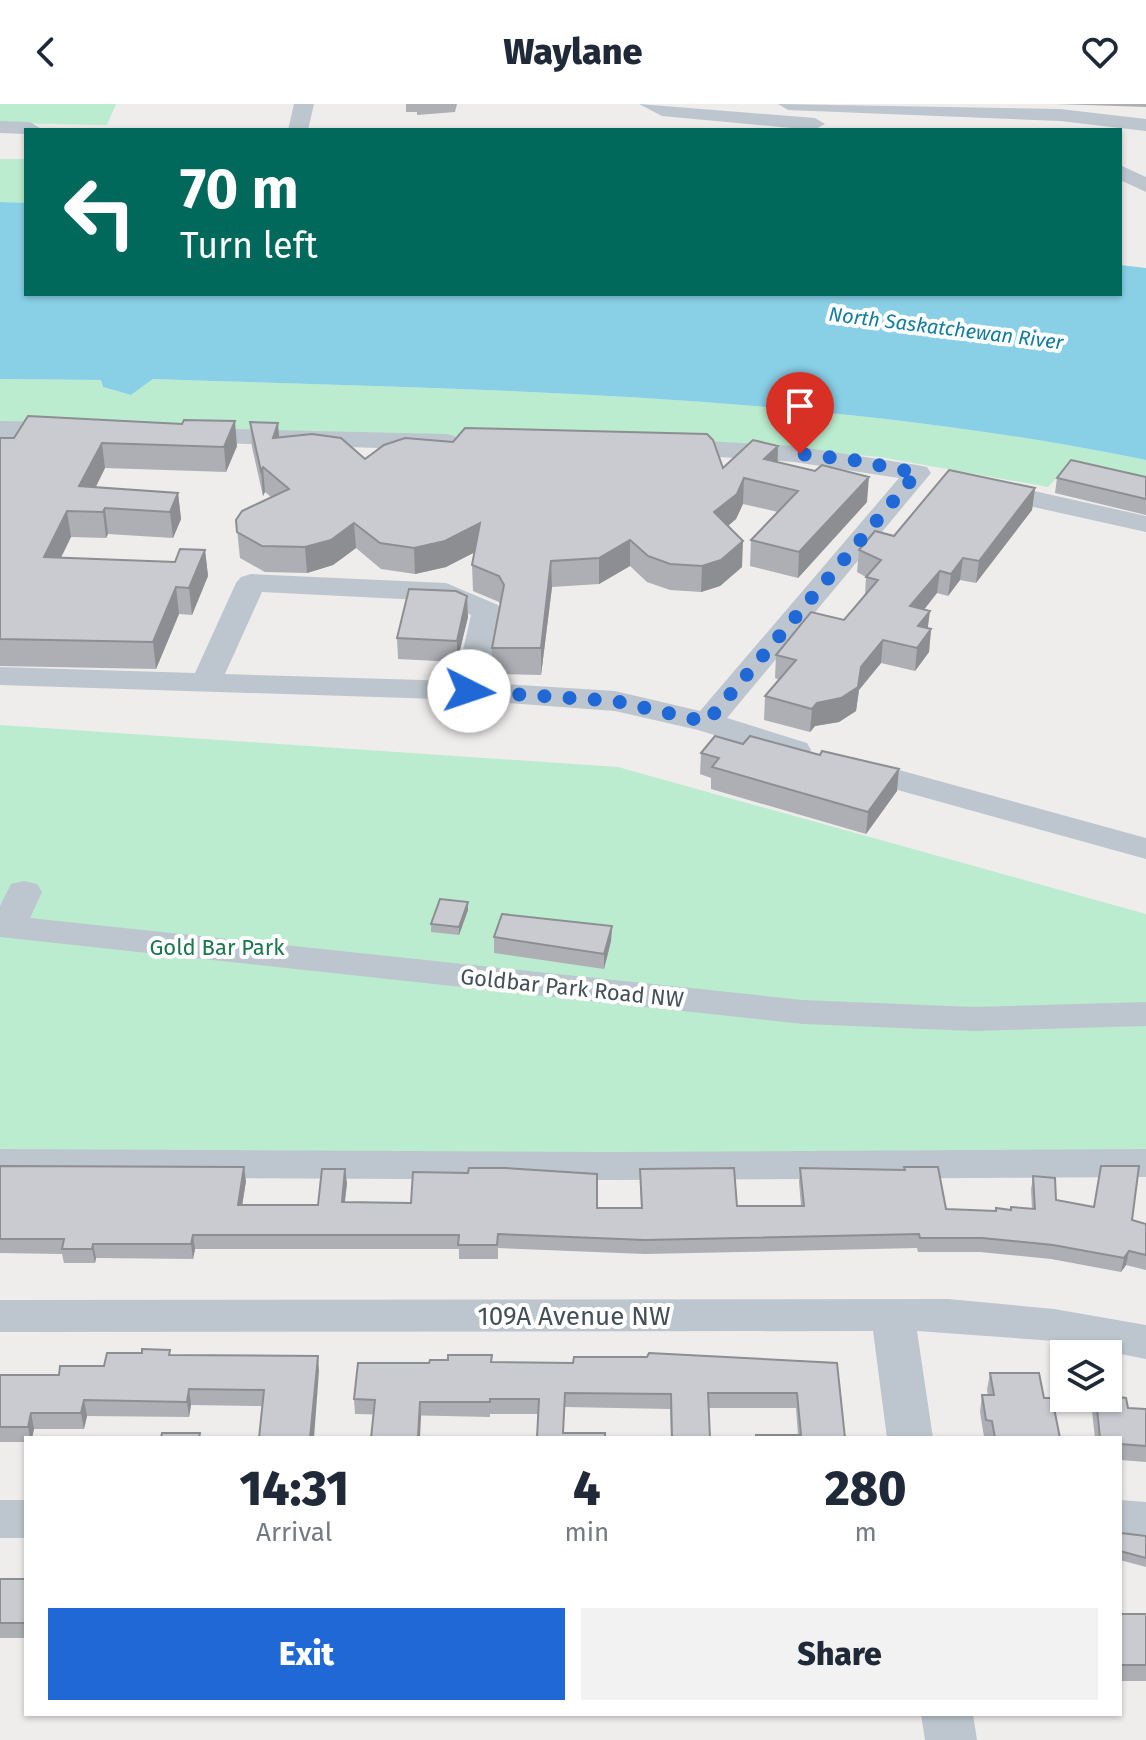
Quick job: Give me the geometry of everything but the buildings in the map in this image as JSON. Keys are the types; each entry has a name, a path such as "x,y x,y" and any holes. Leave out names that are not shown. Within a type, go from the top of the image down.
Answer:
{"street":[{"path":"298,128 304,104"},
{"path":"649,104 662,110 843,127"},
{"path":"788,104 1060,115 1146,125"},
{"path":"0,127 30,128"},
{"path":"1122,171 1146,176"},
{"path":"1122,172 1146,186"},
{"path":"0,429 92,432"},
{"path":"166,435 479,443"},
{"path":"642,446 747,449 853,460 1146,524"},
{"path":"707,722 917,473"},
{"path":"206,682 251,583 446,592 487,611 469,691"},
{"path":"0,676 469,691 615,701 707,722 1146,849"},
{"path":"4,926 24,892"},
{"name":"Goldbar Park Road NW","path":"4,926 803,1012 941,1021 1146,1014"},
{"path":"0,1163 610,1166 1146,1163"},
{"path":"893,1315 910,1436"},
{"name":"109A Avenue NW","path":"0,1316 893,1315 1002,1318 1146,1342"},
{"path":"0,1519 24,1519"},
{"path":"1122,1519 1146,1522"},
{"path":"947,1716 951,1740"}],"green space":[{"path":"0,104 116,104 107,125 0,123"},
{"path":"0,159 24,159 24,203 0,203"},
{"path":"0,379 102,380 103,387 131,395 153,379 527,392 776,408 1023,438 1146,460 1146,492 1060,474 1048,487 880,457 743,445 0,423"},
{"name":"Gold Bar Park","path":"0,725 618,767 1146,914 1146,1156 0,1154"}],"water":[{"name":"North Saskatchewan River","path":"0,202 24,203 24,296 1122,296 1122,265 1146,268 1146,460 1023,438 900,421 651,398 153,379 131,395 103,387 101,380 0,379"}],"route":[{"path":"469,691 615,701 707,722 806,601 869,534 917,473 853,460 800,454"}]}
